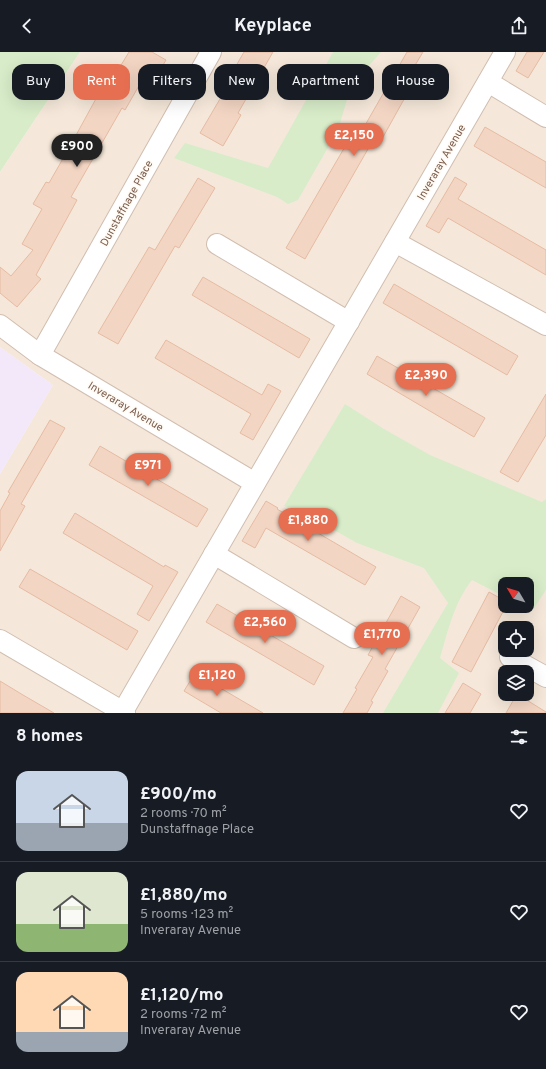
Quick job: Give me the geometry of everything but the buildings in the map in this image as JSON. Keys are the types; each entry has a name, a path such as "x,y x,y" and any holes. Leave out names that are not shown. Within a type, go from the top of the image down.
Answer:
{"street":[{"name":"Dunstaffnage Place","path":"40,355 210,52"},
{"name":"Inveraray Avenue","path":"0,640 123,712 505,52"},
{"path":"488,82 546,117"},
{"path":"395,242 546,325"},
{"path":"217,244 349,322"},
{"name":"Inveraray Avenue","path":"0,325 40,355 255,483"},
{"path":"214,554 354,638"},
{"path":"510,657 546,677"}],"shaded area":[{"path":"80,52 546,52 546,713 0,713 0,474 53,385 0,347 0,172 48,100 65,100 65,74"},
{"path":"0,347 53,385 0,474"}],"green space":[{"path":"0,52 80,52 65,74 65,64 12,64 12,100 48,100 0,172"},
{"path":"333,52 381,52 370,64 326,64"},
{"path":"306,100 347,100 338,130 298,200 288,204 277,197 174,158 185,143 268,168"},
{"path":"345,404 384,429 430,455 542,502 546,499 546,590 534,608 534,577 498,577 498,593 472,580 456,608 440,658 459,673 438,713 383,713 448,603 424,568 357,543 299,510 284,506"}]}
